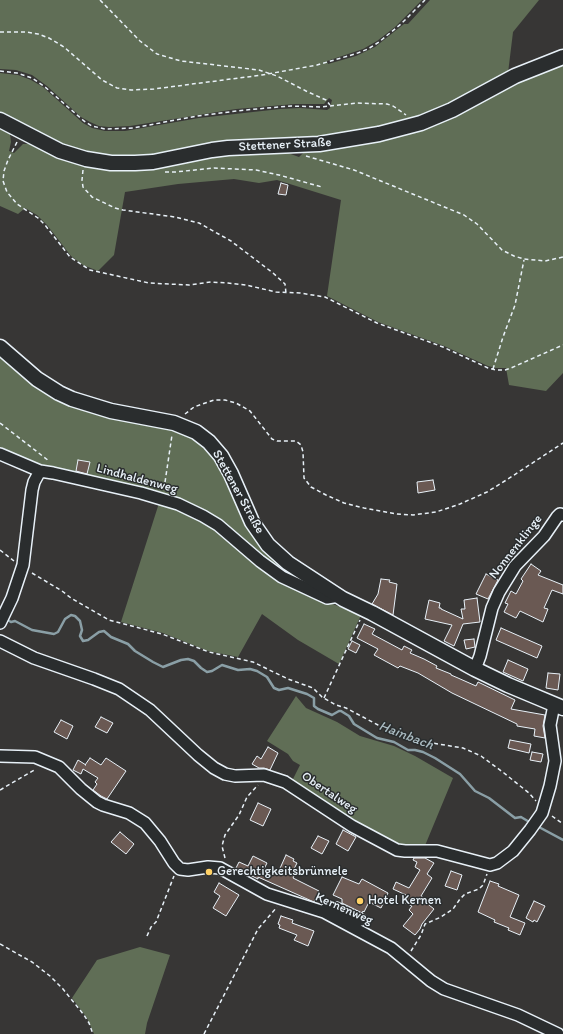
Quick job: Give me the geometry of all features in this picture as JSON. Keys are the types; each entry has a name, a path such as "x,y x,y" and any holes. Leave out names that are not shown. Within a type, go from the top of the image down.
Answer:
{"main road":[{"name":"Stettener Straße","path":"0,120 60,151 86,159 120,164 153,162 224,148 301,145 344,141 413,125 452,110 515,76 563,57"},
{"name":"Stettener Straße","path":"0,346 37,379 59,393 72,399 111,411 180,425 201,435 218,452 228,467 247,511 256,527 273,549 304,574 339,596 475,669 514,688 559,706"}],"street":[{"name":"Lindhaldenweg","path":"0,454 40,471 106,484 162,498 182,506 214,522 282,577 327,598 339,596"},
{"path":"0,623 12,598 23,565 32,490 34,482 40,471"},
{"name":"Nonnenklinge","path":"475,669 481,652 492,608 499,592 515,566 544,536 557,517 562,515"},
{"name":"Obertalweg","path":"0,641 34,658 88,676 119,689 138,700 155,714 194,752 221,772 235,776 264,775 276,778 294,786 352,826 393,849 405,851 437,851 490,865"},
{"path":"490,865 498,863 510,854 538,820 544,809 559,762 550,725 559,706"},
{"path":"0,756 33,757 50,762 61,768 81,789 97,802 126,811 140,820 156,836 179,868"},
{"name":"Kernenweg","path":"179,868 188,870 215,867 227,872 262,892 324,912 379,941 406,959 431,981 444,989 518,1015 558,1034"},
{"path":"324,912 326,909 336,908 361,920"}],"path":[{"path":"100,0 140,42 157,54 181,61 256,69 271,74 326,100 330,105"},
{"path":"0,32 26,32 49,38 64,47 107,83 117,88 126,90 154,89 271,74 331,61 368,49 392,32 425,0"},
{"path":"0,71 17,72 32,78 45,86 84,121 92,126 105,129 133,128 203,115 245,110 285,106 318,107 363,102 387,104 405,113 413,125"},
{"path":"22,131 5,168 3,181 6,189 17,204 38,218 45,225 67,254 82,266 93,271 149,283 228,283 330,299 377,323 443,347 493,369 502,370 511,368 563,345"},
{"path":"303,155 354,170 464,215 477,224 502,250 510,254 524,259 545,261 563,257"},
{"path":"86,159 83,169 83,185 88,193 97,199 123,210 196,222 231,241 273,273 285,284 286,293"},
{"path":"153,162 157,170 160,172 214,168 256,170 322,187"},
{"path":"493,369 515,305 524,259"},
{"path":"162,498 168,470 172,435 177,432 188,411 201,404 221,399 236,403 250,411 272,439 277,441 296,442 301,445 303,449 304,478 308,484 316,490 334,499 354,506 387,513 406,515 436,512 452,507 486,492 563,443"},
{"path":"0,423 53,464"},
{"path":"0,550 20,565 23,565 71,598 109,620 162,634 209,652 253,662 288,679 313,688 324,698 336,705 346,708 378,725 415,740 460,748 472,752 484,759 529,793 544,809 563,824"},
{"path":"324,698 365,609"},
{"path":"0,790 50,762"},
{"path":"227,872 222,846 225,836 253,790 263,782 276,778"},
{"path":"406,959 425,924 441,917 453,909 465,894 478,890 482,886 490,865"},
{"path":"148,936 151,927 156,922 173,879 179,868"},
{"path":"204,1034 258,929 283,900"},
{"path":"0,944 32,962 50,976 84,1015 93,1034"}],"green space":[{"path":"0,0 422,0 395,27 377,41 363,49 327,61 328,64 356,56 375,47 404,24 408,24 430,0 539,0 513,32 508,73 439,110 401,123 348,134 150,157 106,156 70,148 0,113 0,73 18,75 31,80 43,87 83,123 92,128 105,131 125,131 199,118 280,109 300,108 327,110 330,108 332,100 329,98 324,104 295,104 236,109 130,126 99,126 81,117 47,86 32,75 16,70 0,69"},
{"path":"563,62 563,373 546,391 509,385 506,368 488,366 444,346 378,322 327,296 341,200 277,180 259,183 234,179 178,184 125,192 114,255 98,271 83,265 71,256 47,225 37,215 25,208 18,214 0,206 0,126 10,134 11,142 9,151 14,153 23,144 33,144 70,159 285,152 299,157 306,150 335,147 512,83"},
{"path":"0,354 27,379 175,429 198,440 220,465 235,500 319,590 302,585 203,513 38,467 0,451"},
{"path":"160,500 202,518 325,601 361,615 339,664 298,640 262,614 238,657 208,651 163,633 121,622"},
{"path":"296,696 306,708 337,722 360,736 394,746 415,756 453,778 424,848 398,848 291,783 300,765 293,761 288,754 267,741"},
{"path":"140,947 170,955 147,1023 145,1034 94,1034 87,1018 72,998 97,960"}],"building":[{"path":"281,183 288,185 286,195 278,194"},
{"path":"78,460 90,462 87,474 76,471"},
{"path":"433,480 435,490 418,493 417,482"},
{"path":"531,564 541,571 538,575 563,585 563,594 552,590 544,608 548,609 543,622 520,611 516,618 504,612 508,604 505,603 511,591 516,594 523,581 521,579"},
{"path":"486,574 498,580 488,599 476,594"},
{"path":"381,579 390,580 389,582 397,584 393,615 372,604 378,594"},
{"path":"477,598 480,622 463,624 454,646 444,641 452,625 425,619 429,600 440,603 439,608 463,619 461,609 465,609 464,600"},
{"path":"364,624 375,629 372,634 402,650 404,646 412,650 410,653 437,666 436,668 476,686 478,682 515,700 511,709 545,715 543,726 545,738 534,736 535,729 517,726 517,724 452,693 418,673 400,666 398,668 374,655 378,649 357,638"},
{"path":"501,628 542,646 537,658 496,640"},
{"path":"474,639 475,647 466,649 464,640"},
{"path":"352,641 360,645 356,653 348,649"},
{"path":"508,660 528,669 523,681 503,672"},
{"path":"548,673 560,674 558,690 546,688"},
{"path":"101,717 113,723 107,733 95,727"},
{"path":"61,720 73,726 67,739 54,732"},
{"path":"510,740 531,744 529,753 508,748"},
{"path":"268,747 278,753 270,770 259,768 252,764 257,756 261,759"},
{"path":"532,752 543,754 541,762 530,760"},
{"path":"90,758 101,765 106,758 126,771 107,799 93,790 97,784 95,782 98,778 83,769 81,774 73,770 78,760 85,765"},
{"path":"258,803 271,809 263,826 250,820"},
{"path":"343,830 356,837 348,851 336,844"},
{"path":"120,832 134,844 126,854 111,842"},
{"path":"318,836 329,841 322,854 311,848"},
{"path":"286,855 294,859 293,861 297,863 291,875 294,876 293,878 319,891 314,902 258,877 258,879 236,868 239,862 248,866 253,856 267,863 264,869 277,875"},
{"path":"414,858 425,858 434,863 427,874 432,878 421,896 430,903 429,905 434,909 415,935 403,926 413,914 409,910 412,906 403,902 406,895 393,889 396,882 409,888 420,870 415,867 417,862 413,860"},
{"path":"451,871 462,875 457,890 445,886"},
{"path":"342,877 359,884 362,879 388,893 381,908 369,902 362,913 342,903 342,899 333,895"},
{"path":"490,881 499,884 498,886 519,895 510,917 525,923 520,935 508,930 509,928 494,922 495,920 478,912"},
{"path":"219,883 239,895 226,916 213,908 220,896 214,892"},
{"path":"534,901 545,906 537,922 534,920 533,922 526,918"},
{"path":"281,916 293,920 292,923 314,931 308,946 294,940 297,935 279,928 280,925 278,924"}],"waterway":[{"name":"Hainbach","path":"6,619 11,622 15,621 32,630 54,634 58,632 65,619 71,615 75,616 80,621 82,630 80,636 83,641 88,640 99,632 104,631 111,637 128,644 135,651 163,667 188,659 194,661 207,672 212,671 222,665 238,670 250,669 257,671 267,677 274,688 279,690 288,688 307,694 314,698 314,706 318,709 332,715 341,711 349,716 354,724 377,738 394,742 408,750 423,752 435,758 460,774 475,791 489,798 515,818 521,817 531,823"},
{"name":"Hainbach","path":"537,826 563,840"}],"place":[{"name":"Gerechtigkeitsbrünnele","path":"209,872"},
{"name":"Hotel Kernen","path":"360,901"}]}
